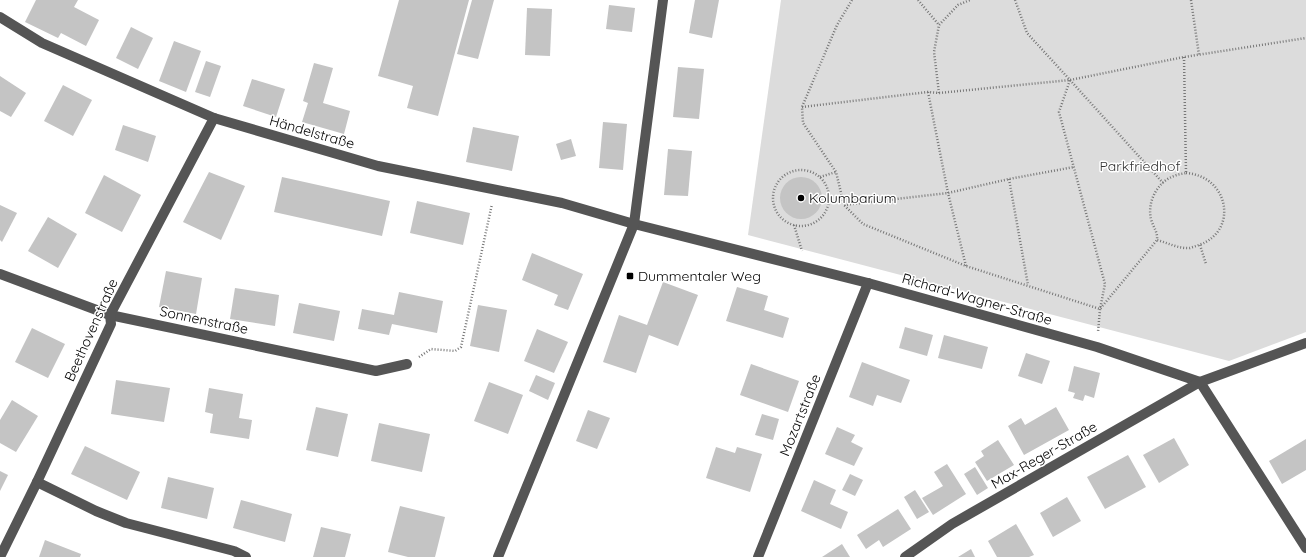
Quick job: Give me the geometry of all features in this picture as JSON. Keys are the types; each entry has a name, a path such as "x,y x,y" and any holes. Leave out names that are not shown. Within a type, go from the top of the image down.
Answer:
{"street":[{"path":"498,557 634,224 663,0"},
{"name":"Händelstraße","path":"0,17 42,43 214,118 378,166 562,204 634,224"},
{"name":"Beethovenstraße","path":"0,557 111,324 110,315 214,118"},
{"name":"Richard-Wagner-Straße","path":"634,224 868,283 1097,347 1200,382"},
{"name":"Sonnenstraße","path":"0,274 110,315 376,371 407,364"},
{"name":"Mozartstraße","path":"758,557 868,283"},
{"path":"1306,342 1200,382 1306,548"},
{"name":"Max-Reger-Straße","path":"905,557 952,524 1200,382"},
{"path":"37,482 96,511 126,523 234,551 246,557"}],"path":[{"path":"852,0 837,25 802,107 803,123 836,172 844,205 863,224 966,266 1100,309"},
{"path":"918,0 939,25"},
{"path":"940,93 934,52 939,25 958,5 970,0"},
{"path":"1016,0 1026,33 1163,183"},
{"path":"1191,0 1199,55"},
{"path":"802,107 928,92 940,93 1070,80 1184,57 1306,38"},
{"path":"1184,57 1186,173"},
{"path":"1070,80 1059,112 1105,284 1100,309 1097,347"},
{"path":"928,92 948,193 966,266"},
{"path":"844,205 948,193 1074,167"},
{"path":"799,170 814,173 826,184 829,197 825,211 819,219 813,223 803,225 794,224 788,222 778,214 774,206 773,200 776,186 781,178 790,172 799,170"},
{"path":"820,177 836,172"},
{"path":"1100,309 1157,240 1158,233 1150,215 1151,201 1158,188 1174,176 1186,173 1206,178 1216,187 1223,201 1224,214 1221,225 1215,235 1206,242 1191,248 1180,247 1157,240"},
{"path":"1010,179 1028,285"},
{"path":"407,364 431,349 455,351 461,347 495,190"},
{"path":"794,224 808,268"},
{"path":"1200,244 1206,264"}],"green space":[{"name":"Parkfriedhof","path":"781,0 1306,0 1306,332 1229,361 748,235"}],"building":[{"path":"36,0 78,0 74,7 99,20 86,46 61,33 58,38 25,22"},
{"path":"399,0 469,0 438,116 407,108 413,86 378,76"},
{"path":"472,0 494,0 478,59 457,54"},
{"path":"695,0 719,0 712,38 689,33"},
{"path":"609,5 635,8 632,32 606,29"},
{"path":"527,8 552,9 550,56 525,55"},
{"path":"131,27 153,38 138,69 116,58"},
{"path":"174,41 201,51 186,92 159,81"},
{"path":"206,61 221,66 210,97 195,92"},
{"path":"314,63 333,68 323,103 350,111 344,134 302,122 308,103 303,101"},
{"path":"678,67 704,69 699,119 673,117"},
{"path":"0,76 26,93 11,117 0,111"},
{"path":"252,79 285,89 276,117 243,106"},
{"path":"63,85 92,100 73,136 44,121"},
{"path":"603,122 627,124 623,170 599,168"},
{"path":"123,125 156,136 148,162 115,150"},
{"path":"473,127 519,136 512,171 466,162"},
{"path":"571,139 576,156 561,160 556,144"},
{"path":"668,149 692,151 688,196 664,195"},
{"path":"209,172 245,186 221,240 183,222"},
{"path":"104,175 141,195 122,232 85,213"},
{"path":"282,177 390,201 382,236 274,212"},
{"name":"Kolumbarium","path":"797,177 805,177 813,180 819,186 822,198 819,210 813,216 805,219 797,219 789,216 783,210 780,202 780,194 783,186 789,180"},
{"path":"417,201 470,213 463,245 410,233"},
{"path":"0,205 17,213 2,242 0,240"},
{"path":"48,217 77,234 58,268 28,251"},
{"path":"532,253 583,274 568,310 554,305 558,295 522,280"},
{"path":"166,271 202,278 196,314 159,307"},
{"path":"663,282 698,295 678,346 649,335 636,373 603,362 619,315 647,325"},
{"path":"737,287 768,296 764,310 789,318 783,338 726,321"},
{"path":"235,288 279,295 275,326 230,319"},
{"path":"399,292 443,301 437,333 392,324 389,335 358,329 362,309 394,315"},
{"path":"299,303 340,311 334,341 293,333"},
{"path":"478,305 507,310 499,352 470,346"},
{"path":"905,327 933,335 927,356 899,348"},
{"path":"32,328 65,344 48,378 15,362"},
{"path":"537,329 568,342 554,373 524,361"},
{"path":"944,335 988,347 982,369 938,358"},
{"path":"1026,353 1050,361 1042,384 1018,376"},
{"path":"862,362 910,380 901,403 877,395 873,406 849,397"},
{"path":"751,364 799,381 788,412 740,395"},
{"path":"1074,366 1100,373 1094,398 1085,395 1083,401 1073,398 1075,393 1068,391"},
{"path":"536,375 555,383 548,400 529,391"},
{"path":"116,380 170,388 164,422 111,414"},
{"path":"489,382 523,395 508,434 474,421"},
{"path":"209,388 243,394 239,418 252,420 249,439 210,433 213,414 205,412"},
{"path":"12,400 38,416 16,452 0,443 0,420"},
{"path":"316,407 348,414 338,457 306,450"},
{"path":"1056,407 1069,430 1024,455 1008,426 1021,418 1025,425"},
{"path":"588,410 610,418 597,449 576,441"},
{"path":"762,414 779,419 773,440 755,435"},
{"path":"379,423 430,434 422,472 371,461"},
{"path":"837,427 855,435 851,442 863,448 854,466 825,454"},
{"path":"1174,438 1189,465 1159,483 1143,455"},
{"path":"1306,439 1306,470 1282,484 1269,461"},
{"path":"998,440 1014,465 987,481 975,462 984,456 981,451"},
{"path":"85,446 140,472 127,500 71,474"},
{"path":"716,447 735,453 737,447 762,454 750,492 706,478"},
{"path":"1128,455 1146,487 1105,509 1087,477"},
{"path":"947,464 966,494 933,515 922,498 943,486 934,472"},
{"path":"975,467 988,488 977,495 964,474"},
{"path":"0,471 8,475 0,491"},
{"path":"850,474 863,480 855,496 842,490"},
{"path":"168,477 214,488 207,519 161,508"},
{"path":"814,480 836,490 830,504 848,512 841,529 801,511"},
{"path":"915,490 929,512 917,519 904,497"},
{"path":"1067,497 1081,521 1053,537 1040,513"},
{"path":"241,500 292,514 285,542 233,528"},
{"path":"400,506 445,517 435,557 408,557 388,552"},
{"path":"898,509 911,529 883,547 879,540 866,549 857,535"},
{"path":"1016,524 1034,555 1029,557 997,557 988,541"},
{"path":"321,527 351,534 345,557 313,557"},
{"path":"45,540 81,554 80,557 39,557"},
{"path":"842,544 850,557 822,557"},
{"path":"971,549 975,557 958,557"}],"place":[{"name":"Kolumbarium","path":"801,198"},
{"name":"Dummentaler Weg","path":"630,276"}]}
